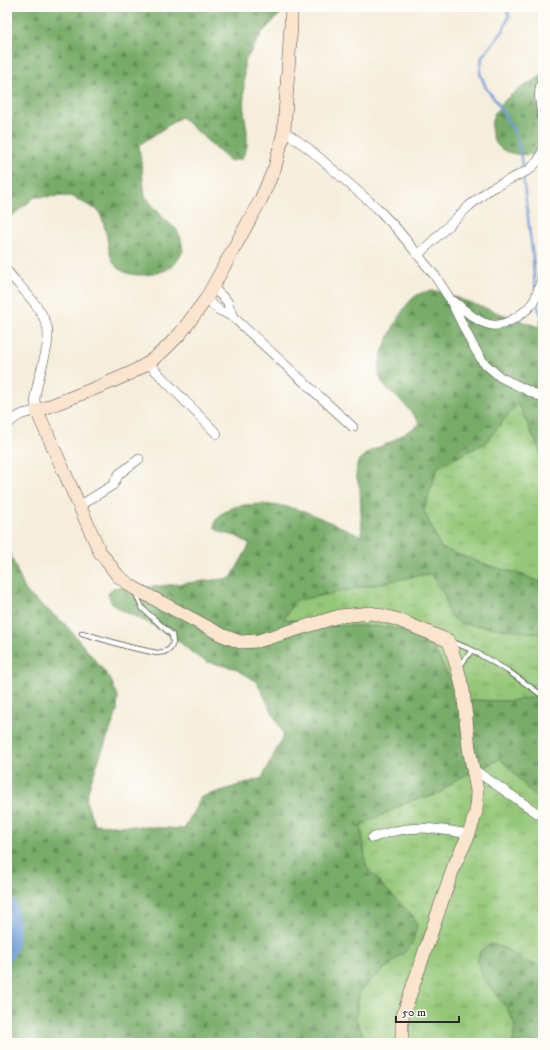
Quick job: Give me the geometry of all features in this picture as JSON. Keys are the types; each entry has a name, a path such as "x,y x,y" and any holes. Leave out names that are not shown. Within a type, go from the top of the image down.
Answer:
{"street":[{"path":"7,425 17,416 36,411 101,386 131,373 148,363 180,334 209,293 261,199 275,167 284,130 291,7"},
{"path":"543,77 539,90 543,119"},
{"path":"284,130 308,148 378,208 397,229 435,276 450,299 472,344 483,362 500,377 543,398"},
{"path":"418,255 469,206 490,189 529,170 538,161 543,150"},
{"path":"7,271 39,310 47,324 48,340 35,400 36,411 100,552 118,576 134,588 222,635 240,642 258,641 340,616 371,613 396,619 449,641 463,690 469,748 477,791 476,812 469,834 454,866 402,1018 402,1043"},
{"path":"450,299 478,320 492,325 498,325 526,311 535,299 543,276"},
{"path":"209,293 227,301 233,317"},
{"path":"209,293 219,310 233,317 353,427"},
{"path":"148,363 217,434"},
{"path":"79,506 113,485 119,474 139,459"},
{"path":"473,769 543,817"},
{"path":"372,838 387,832 408,828 431,827 469,834"}],"lane":[{"path":"82,633 129,647 157,653 170,649 173,643 172,635 143,609 134,588"},
{"path":"449,641 472,650 508,671 543,696"},
{"path":"458,670 464,659 472,650"}],"green space":[{"path":"7,7 282,7 279,15 262,33 244,63 244,111 247,131 247,146 242,159 230,161 181,117 139,145 145,196 165,220 176,229 181,238 183,251 175,264 170,268 155,274 146,275 129,274 122,271 111,259 105,227 99,211 71,196 35,197 7,220"},
{"path":"543,75 543,154 527,155 506,151 495,142 491,131 491,124 495,112 506,99"},
{"path":"437,291 539,327 543,309 543,458 518,403 485,443 438,467 424,511 441,548 489,566 514,572 543,583 543,634 464,624 454,619 447,610 445,596 431,573 295,601 284,619 338,626 400,629 420,636 428,642 437,653 446,674 468,700 509,701 543,697 543,801 531,793 500,759 457,779 440,793 413,800 361,825 366,866 384,887 413,916 417,927 413,941 407,950 367,983 359,992 356,1018 366,1043 7,1043 7,550 9,551 25,590 65,624 110,678 118,697 117,712 91,781 86,800 94,824 184,829 201,797 262,778 284,735 256,681 234,668 207,662 195,655 176,639 153,625 123,611 112,604 108,594 113,588 151,587 231,578 250,544 236,536 220,532 215,528 215,521 221,514 234,507 261,504 283,506 304,511 362,536 360,488 356,475 357,464 362,457 370,451 389,443 420,424 405,405 382,383 379,373 381,356 395,323 412,299 420,293"},
{"path":"518,403 543,458 543,583 441,548 424,511 438,467 485,443"},
{"path":"431,573 445,596 447,610 464,624 543,634 543,697 509,701 468,700 447,674 439,657 428,642 420,637 405,631 376,626 344,626 284,619 294,601"},
{"path":"500,759 531,793 543,801 543,960 540,965 527,962 501,946 483,978 508,1010 515,1025 513,1043 366,1043 356,1018 359,992 367,983 391,964 417,927 413,916 384,887 366,866 361,825 413,800 440,793 457,779"},
{"path":"491,944 506,950 527,962 540,965 543,960 543,1043 513,1043 515,1025 508,1010 483,978 477,961 480,951"}],"waterway":[{"path":"506,7 509,16 503,31 482,57 480,73 486,88 496,101 513,130 519,145 523,171"},
{"path":"523,176 535,288"},
{"path":"537,301 538,308 543,319"},
{"path":"7,902 12,921 11,941 7,953"}]}
